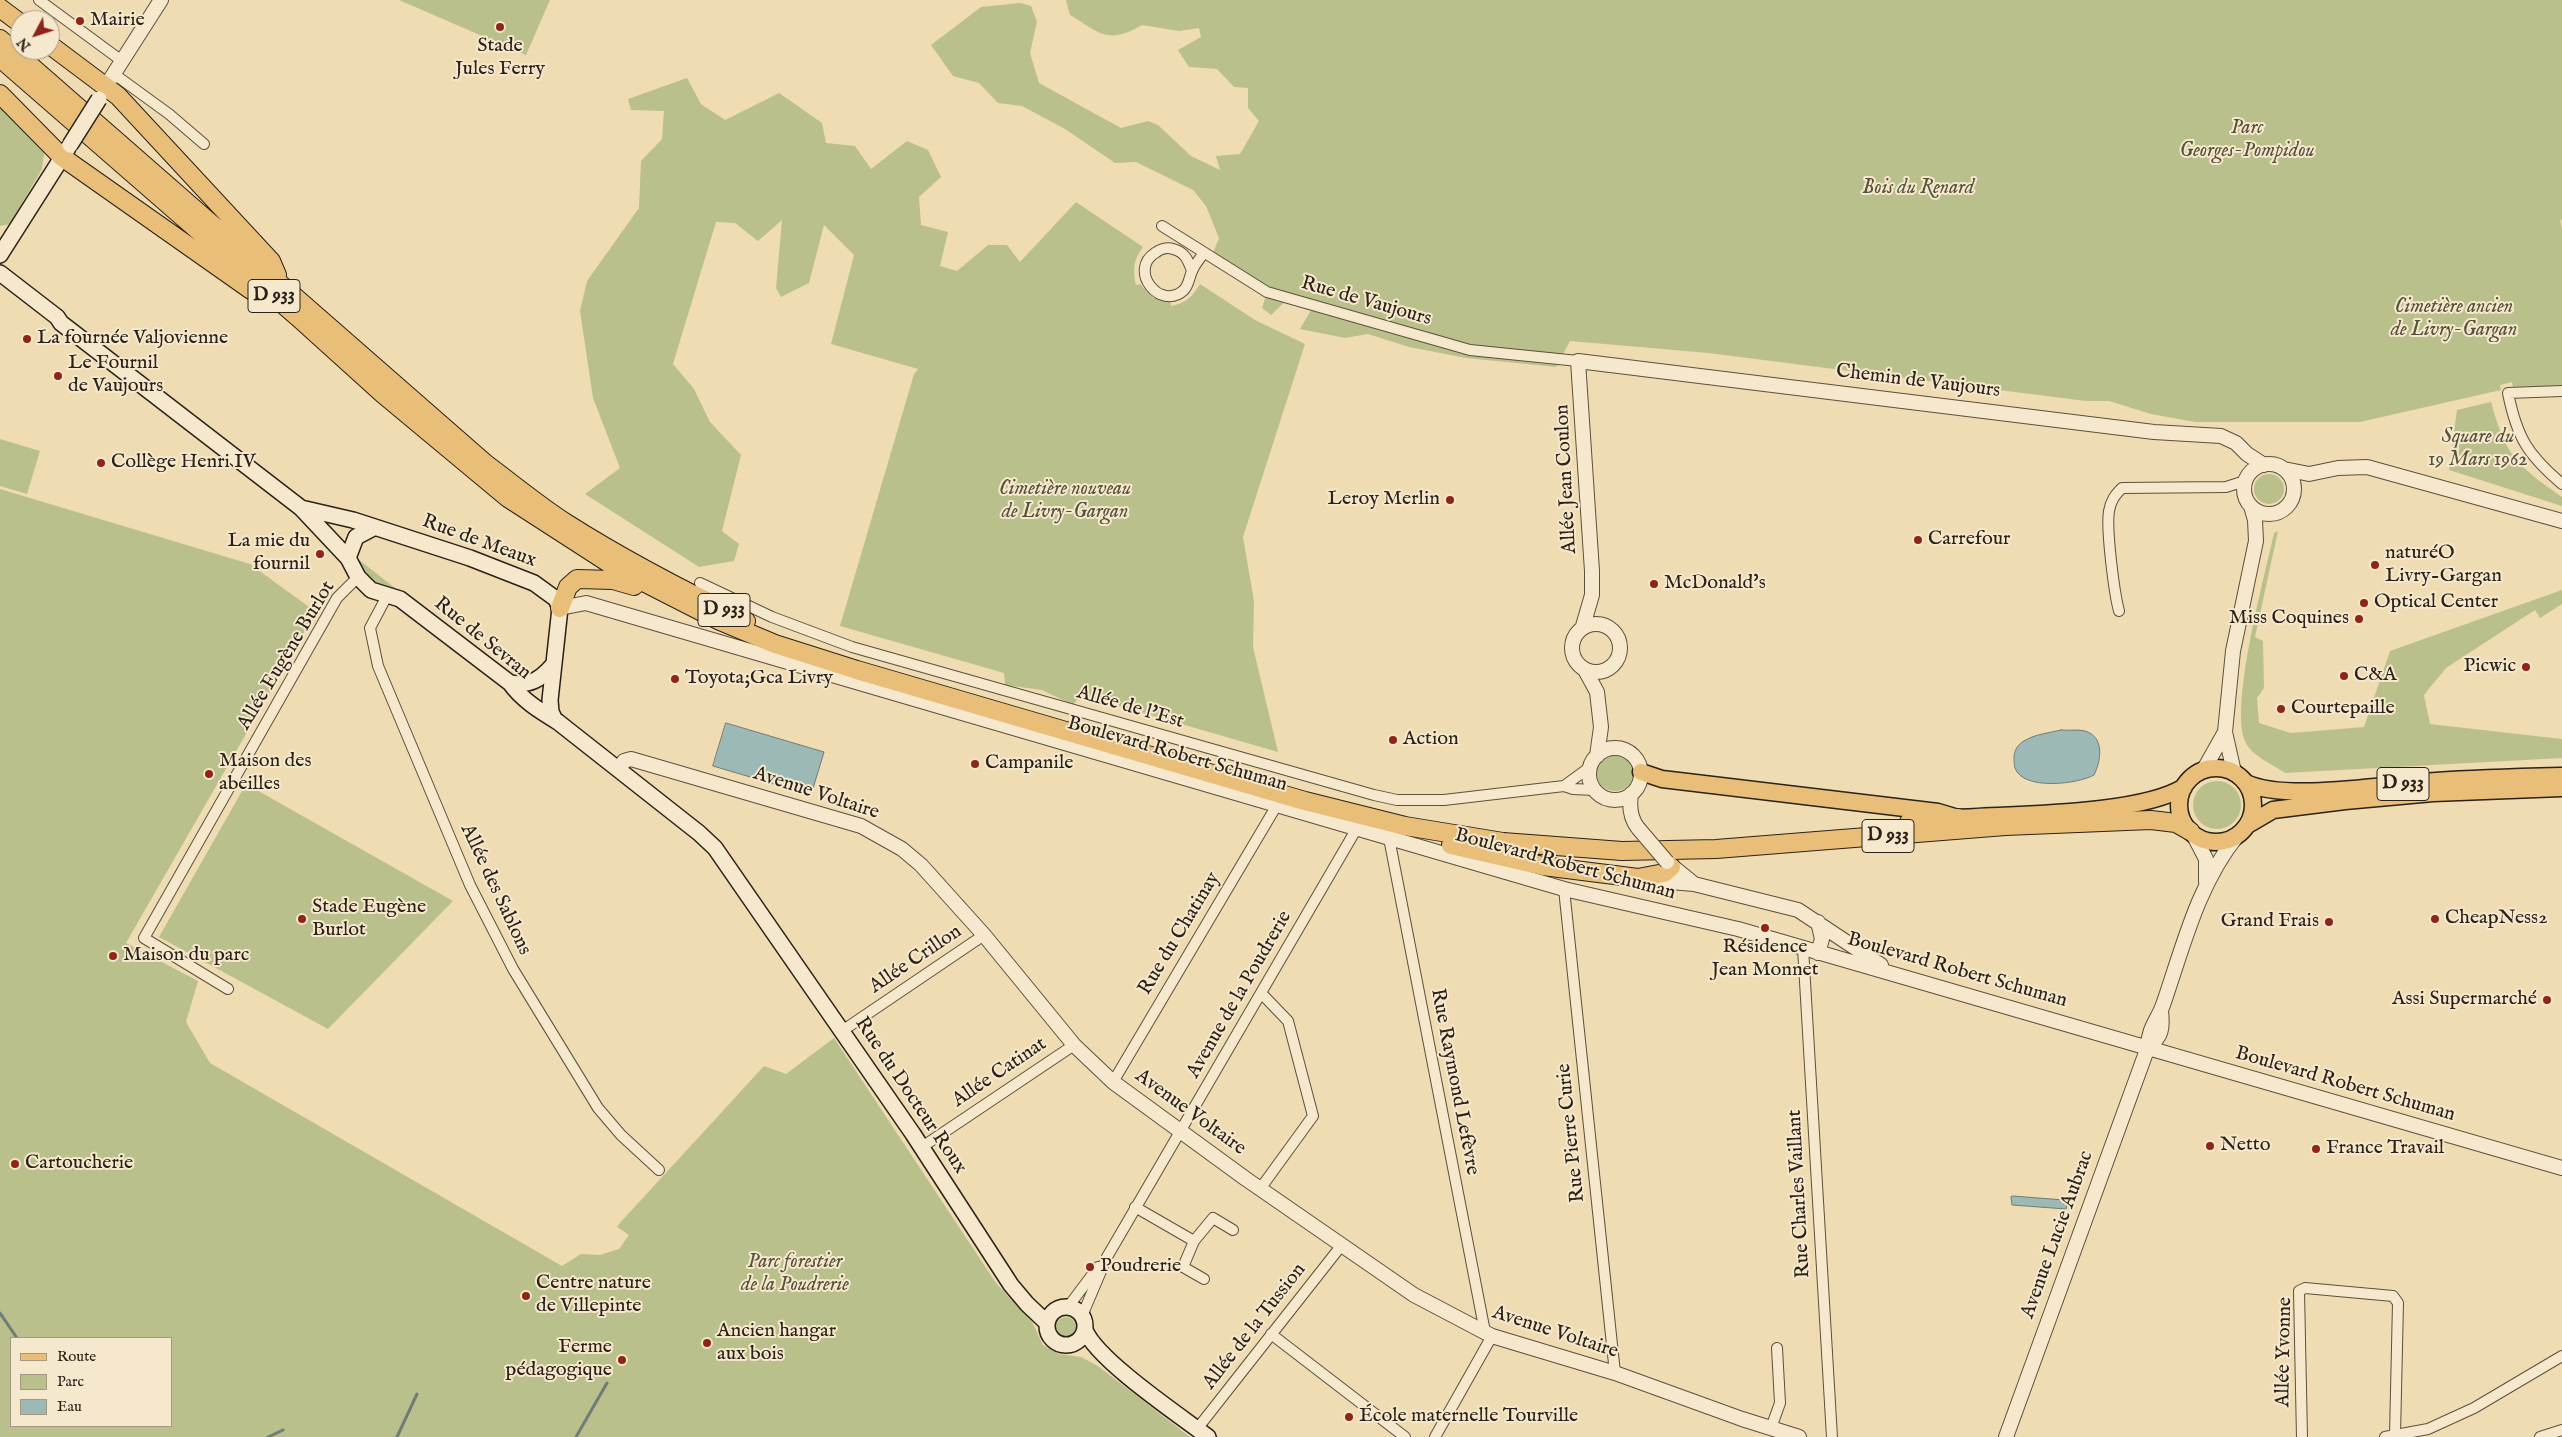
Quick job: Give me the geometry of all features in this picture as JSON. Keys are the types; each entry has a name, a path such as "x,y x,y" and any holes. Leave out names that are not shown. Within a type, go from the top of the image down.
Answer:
{"highway":[{"name":"D 933","path":"0,40 486,464 565,522 682,590 754,625 862,661 1365,805 1406,815 1503,831 1616,840 1706,839 1958,818"},
{"path":"60,52 118,96 270,261 284,289"},
{"name":"D 933","path":"0,58 301,320 383,394 508,498 618,569 720,622 775,644 857,670 1305,801 1405,826 1503,842 1622,851 1716,849 2005,826 2151,820 2176,824 2191,832"},
{"path":"0,94 66,151 271,304 301,320"},
{"path":"560,608 568,587 577,579 591,578 613,580 634,586 658,598 681,602"},
{"path":"1405,826 1417,835 1426,838 1517,860 1638,878 1664,873 1669,865"}],"main road":[{"path":"0,255 106,87"},
{"path":"0,243 16,230"},
{"path":"0,272 61,323 301,508 348,558 356,537 375,527"},
{"path":"0,282 54,321 61,323"},
{"name":"Rue de Meaux","path":"301,508 375,527 470,558 534,583 556,598 560,608"},
{"name":"Rue de Sevran","path":"348,558 358,577 371,590 400,599 510,683 516,692 618,770"},
{"path":"555,720 551,712 550,700 560,608"},
{"path":"510,683 530,684 542,678 553,665"},
{"path":"2218,769 2240,778 2253,803 2248,824 2237,836 2226,841 2203,840 2191,832 2180,810 2180,798 2184,787 2192,777 2203,771 2218,769"},
{"name":"Rue du Docteur Roux","path":"618,770 699,833 715,848 922,1147 1019,1296 1047,1323"},
{"path":"1641,772 1662,779 1938,812 1958,818"},
{"name":"D 933","path":"2240,778 2258,788 2277,791 2344,789 2437,781 2562,776"},
{"name":"D 933","path":"1958,818 2096,809 2154,800 2172,794 2184,787"},
{"name":"D 933","path":"2248,824 2273,810 2344,801 2433,793 2562,788"},
{"name":"Rue du Docteur Roux","path":"996,1260 1035,1299 1050,1308 1063,1308"},
{"path":"1084,1323 1079,1340 1065,1345 1057,1342 1049,1333 1047,1323 1050,1316 1063,1308 1076,1310 1084,1323 1091,1342 1115,1365 1202,1433"},
{"path":"1073,1343 1115,1365"}],"street":[{"path":"39,0 122,61"},
{"path":"161,0 106,87 169,114 204,144"},
{"name":"Rue de Vaujours","path":"1159,250 1166,229 1267,292 1470,350 1578,361"},
{"path":"1192,271 1188,259 1180,251 1170,248 1159,250 1146,262 1144,272 1147,283 1155,292 1165,296 1174,295 1183,290 1190,281 1192,271 1204,253"},
{"name":"Chemin de Vaujours","path":"1578,361 2154,432 2221,436 2236,442 2246,454 2264,465"},
{"name":"Allée Jean Coulon","path":"1578,361 1592,595 1604,625"},
{"path":"2562,391 2508,393 2513,415 2525,446 2541,466 2562,484"},
{"path":"2240,778 2225,732 2233,651 2256,541 2255,520 2251,506 2246,499 2246,454"},
{"path":"2119,611 2114,596 2108,512 2112,497 2122,488 2226,487 2247,477 2264,465 2278,466 2309,474 2338,468 2367,467 2562,521"},
{"path":"2284,469 2293,481 2293,496"},
{"path":"2256,541 2267,523 2275,514 2286,507 2309,474"},
{"path":"2251,506 2266,514 2275,514"},
{"name":"Allée Eugène Burlot","path":"228,988 144,938 337,598 358,577"},
{"name":"Allée de l'Est","path":"700,583 772,617 852,647 1374,795 1397,800 1444,800 1564,786 1572,789 1596,790"},
{"name":"Allée des Sablons","path":"388,594 370,628 378,666 470,885 533,1006 598,1108 622,1135 660,1170"},
{"name":"Allée Jean Coulon","path":"1583,626 1592,595"},
{"name":"Boulevard Robert Schuman","path":"560,608 586,603 1564,889 1738,929 2562,1168"},
{"path":"1597,692 1606,670 1616,660 1620,648 1614,632 1604,625 1597,623 1583,626 1574,636 1571,650 1577,664 1585,670 1597,692 1601,726 1590,780 1596,790 1608,798 1626,820 1636,825"},
{"path":"1585,670 1597,672 1606,670"},
{"path":"1601,726 1617,748 1634,756 1641,772 1638,787 1631,794 1619,800 1608,798"},
{"path":"2203,771 2225,732"},
{"path":"1594,761 1606,750 1617,748"},
{"name":"Avenue Voltaire","path":"618,770 624,762 631,758 861,826 902,849 921,865 984,934 1074,1045 1113,1082 1260,1189 1414,1295 1488,1334 1615,1374 1799,1437"},
{"name":"Allée de l'Est","path":"1564,786 1594,761"},
{"path":"1631,794 1629,807 1636,825 1669,865 1694,884"},
{"name":"Rue du Chatinay","path":"1113,1082 1277,805"},
{"name":"Avenue de la Poudrerie","path":"1084,1323 1107,1257 1357,828"},
{"name":"Avenue Lucie Aubrac","path":"2191,832 2206,859 2206,882"},
{"name":"Avenue Lucie Aubrac","path":"2006,1437 2148,1048 2158,1039 2163,1026 2161,1011 2206,882 2237,836"},
{"name":"Rue Raymond Lefèvre","path":"1389,838 1488,1334"},
{"path":"1638,878 1650,881 1694,884 1798,910 1894,974"},
{"name":"Rue Pierre Curie","path":"1564,889 1615,1374"},
{"path":"1818,922 1822,938 1818,953"},
{"name":"Allée Crillon","path":"842,1031 984,934"},
{"name":"Rue Charles Vaillant","path":"1803,948 1832,1437"},
{"path":"1260,1189 1313,1116 1288,1021 1261,993"},
{"name":"Allée Catinat","path":"922,1147 1074,1045"},
{"path":"1135,1207 1194,1240"},
{"path":"1204,1279 1184,1267 1194,1240 1213,1218 1233,1230"},
{"name":"Allée de la Tussion","path":"1202,1433 1271,1334 1341,1246"},
{"name":"Avenue de la Poudrerie","path":"1063,1308 1107,1257"},
{"name":"Allée Yvonne","path":"2302,1437 2299,1291 2305,1288 2393,1296 2398,1304 2390,1436"},
{"path":"1271,1334 1405,1437"},
{"path":"1435,1437 1488,1334"},
{"path":"1771,1428 1780,1403 1777,1348"},
{"path":"2390,1436 2429,1433 2562,1356"},
{"path":"2540,1437 2562,1430"}],"green space":[{"name":"Stade Jules Ferry","path":"399,0 550,0 526,55"},
{"name":"Bois du Renard","path":"1066,0 2562,0 2562,221 2560,219 2562,229 2562,386 2513,387 2512,382 2500,385 2501,390 2360,422 2195,422 2151,414 2109,401 2086,401 1708,353 1570,341 1556,367 1466,358 1409,347 1368,334 1345,338 1300,329 1314,305 1289,298 1271,315 1262,308 1267,292 1211,258 1219,238 1206,206 1193,190 1136,162 1115,163 1065,129 1022,106 998,103 979,83 953,76 931,45 981,7 1020,3 1031,6 1037,22 1030,53 1039,83 1121,128 1148,121 1158,125 1191,156 1220,170 1216,156 1240,154 1259,121 1248,108 1248,88 1234,87 1217,69 1189,67 1178,50 1201,37 1199,28 1179,31 1142,25 1121,34 1104,34 1070,15"},
{"name":"Cimetière nouveau de Livry-Gargan","path":"687,78 701,104 725,120 779,93 822,123 826,143 855,146 871,169 907,141 928,150 941,177 919,197 921,225 948,232 940,266 957,271 988,245 1007,245 1020,262 1076,202 1143,247 1135,265 1135,280 1136,285 1140,284 1153,298 1170,300 1171,306 1176,305 1188,299 1200,284 1255,320 1305,344 1243,537 1254,601 1253,647 1278,752 1081,695 1073,705 1042,690 1005,685 1004,673 840,626 914,374 918,369 831,344 854,255 824,225 809,283 781,297 776,288 782,220 758,241 735,223 716,222 673,364 694,389 710,422 741,455 722,531 739,544 734,561 699,567 585,494 620,468 593,398 580,311 587,281 639,208 641,161 662,139 664,111 631,110 628,99"},
{"path":"0,102 45,148 42,169 10,224 0,226"},
{"name":"Square du 19 Mars 1962","path":"2491,402 2508,448 2524,467 2562,497 2562,506 2449,470 2457,410"},
{"path":"0,439 40,451 27,494 0,486"},
{"path":"2269,474 2275,475 2283,483 2283,495 2275,503 2269,504 2263,503 2255,495 2254,489 2255,483 2263,475"},
{"name":"Parc forestier de la Poudrerie","path":"0,489 250,564 316,612 126,943 198,981 186,1022 210,1063 562,1266 581,1254 600,1255 619,1249 629,1235 617,1227 619,1224 764,1066 786,1074 834,1038 996,1283 1032,1322 1043,1345 1059,1354 1081,1357 1098,1366 1190,1437 0,1437"},
{"path":"2278,531 2255,637 2263,641 2264,688 2257,698 2259,723 2291,733 2364,727 2390,651 2562,590 2562,604 2540,618 2535,610 2446,668 2424,695 2430,724 2562,739 2562,758 2285,773 2258,756 2246,743 2242,726 2242,702 2256,609 2274,533"},
{"path":"358,559 404,595 369,584 355,561"},
{"path":"1615,753 1628,759 1634,772 1628,785 1615,791 1602,785 1596,772 1602,759"},
{"path":"2212,781 2222,781 2231,785 2237,791 2241,805 2237,819 2231,825 2222,829 2212,829 2203,825 2197,819 2193,810 2193,800 2197,791 2203,785"},
{"name":"Stade Eugène Burlot","path":"246,784 453,901 328,1029 159,937"},
{"path":"1062,1317 1070,1317 1076,1323 1076,1331 1070,1337 1062,1337 1056,1331 1056,1323"}],"water":[{"path":"726,723 824,752 811,795 713,766"},
{"path":"2061,730 2085,731 2096,738 2100,757 2094,775 2076,781 2052,784 2028,780 2020,775 2015,768 2014,762 2018,746 2033,737"},
{"path":"2011,1197 2064,1200 2067,1205 2066,1209 2012,1205"}],"waterway":[{"path":"0,1313 16,1337"},
{"path":"576,1437 607,1383"},
{"path":"397,1437 417,1394"},
{"path":"268,1437 283,1430"}],"place":[{"name":"Mairie","path":"80,21"},
{"name":"Stade Jules Ferry","path":"500,27"},
{"name":"La fournée Valjovienne","path":"27,339"},
{"name":"Le Fournil de Vaujours","path":"58,376"},
{"name":"Collège Henri IV","path":"101,463"},
{"name":"Leroy Merlin","path":"1450,500"},
{"name":"Carrefour","path":"1918,540"},
{"name":"La mie du fournil","path":"320,554"},
{"name":"naturéO Livry-Gargan","path":"2375,565"},
{"name":"McDonald's","path":"1654,584"},
{"name":"Optical Center","path":"2364,603"},
{"name":"Miss Coquines","path":"2359,619"},
{"name":"Picwic","path":"2526,667"},
{"name":"C&A","path":"2344,676"},
{"name":"Toyota;Gca Livry","path":"675,679"},
{"name":"Courtepaille","path":"2281,709"},
{"name":"Action","path":"1393,740"},
{"name":"Campanile","path":"975,764"},
{"name":"Maison des abeilles","path":"209,774"},
{"name":"Stade Eugène Burlot","path":"302,919"},
{"name":"CheapNess2","path":"2435,919"},
{"name":"Grand Frais","path":"2329,922"},
{"name":"Résidence Jean Monnet","path":"1765,928"},
{"name":"Maison du parc","path":"113,956"},
{"name":"Assi Supermarché","path":"2547,1000"},
{"name":"Netto","path":"2210,1146"},
{"name":"France Travail","path":"2316,1149"},
{"name":"Cartoucherie","path":"15,1164"},
{"name":"Poudrerie","path":"1090,1267"},
{"name":"Centre nature de Villepinte","path":"526,1296"},
{"name":"Ancien hangar aux bois","path":"707,1343"},
{"name":"Ferme pédagogique","path":"622,1360"},
{"name":"École maternelle Tourville","path":"1349,1417"}],"park label":[{"name":"Parc Georges-Pompidou","path":"2247,140"},
{"name":"Cimetière ancien de Livry-Gargan","path":"2454,320"}]}
